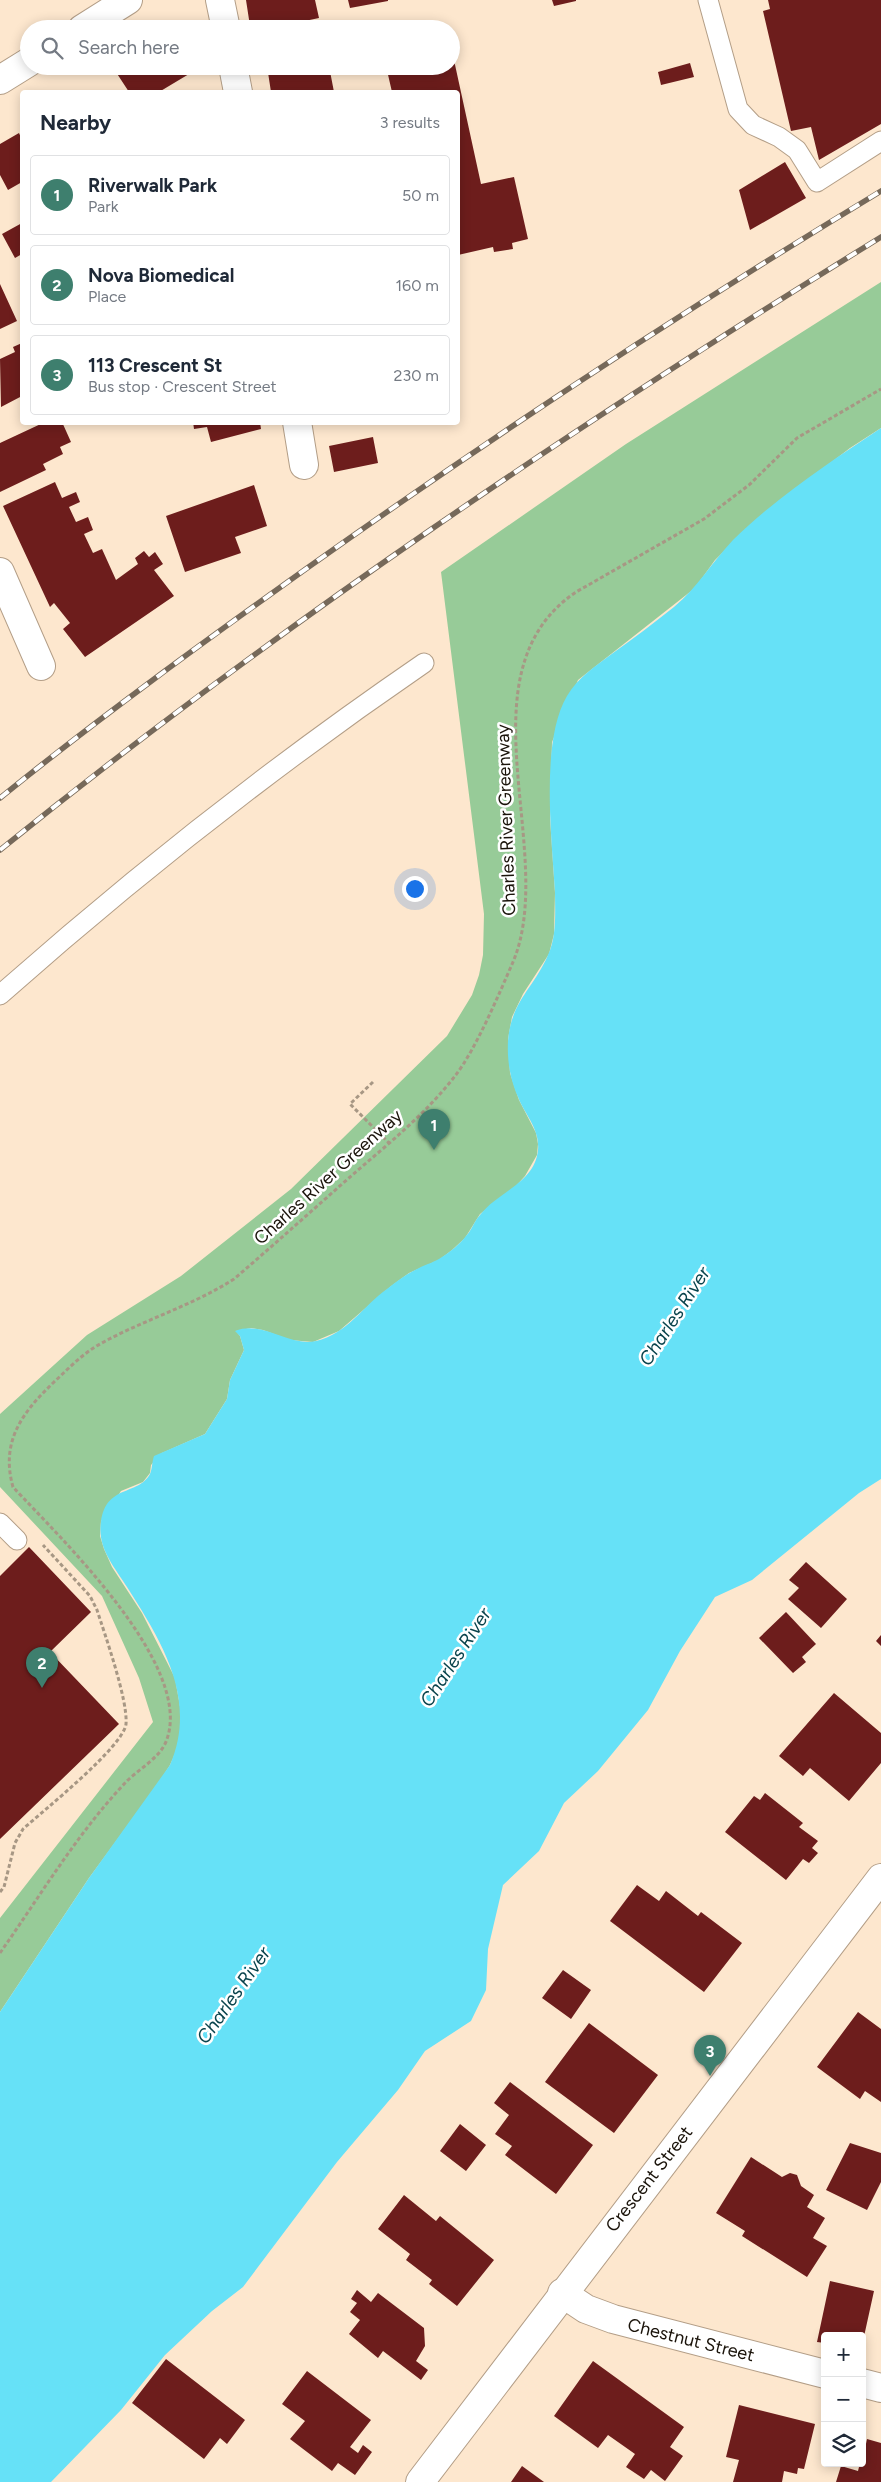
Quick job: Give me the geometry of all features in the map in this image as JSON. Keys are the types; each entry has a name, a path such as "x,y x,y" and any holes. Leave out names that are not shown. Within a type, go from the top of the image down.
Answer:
{"street":[{"path":"96,20 128,0"},
{"path":"220,0 224,20"},
{"path":"0,80 20,68"},
{"path":"235,75 238,90"},
{"path":"297,425 304,465"},
{"path":"0,572 41,666"},
{"name":"Crescent Street","path":"420,2482 562,2293 881,1878"},
{"name":"Chestnut Street","path":"562,2293 586,2309 613,2320 821,2373"},
{"path":"866,2384 881,2388"}],"lane":[{"path":"710,7 738,109 753,125 779,137 797,150 817,182 881,141"},
{"path":"0,995 175,850 337,724 424,663"},
{"path":"0,1523 17,1540"}],"path":[{"name":"Charles River Greenway","path":"7,1439 16,1420 25,1410 87,1352 114,1337 209,1294 234,1279 389,1143 426,1108 456,1075 474,1043 510,969 520,941 525,901 524,848 516,768 516,726 520,682 528,650 541,625 562,602 576,592 704,519 734,498 797,438 881,389"},
{"path":"373,1082 350,1104 389,1143"},
{"path":"0,1953 87,1828 113,1795 159,1752 167,1741 170,1712 168,1694 162,1678 130,1622 108,1592 13,1487 5,1468 5,1452"},
{"path":"0,1892 4,1887 15,1843 23,1829 113,1747 126,1725 125,1707 94,1602 39,1541 17,1540"}],"green space":[{"path":"881,282 881,428 850,448 755,521 715,560 695,588 578,680 552,742 550,818 555,893 554,934 549,954 523,994 512,1017 508,1039 510,1073 519,1100 536,1133 538,1144 537,1155 525,1176 515,1187 480,1214 465,1238 452,1250 439,1260 409,1273 339,1331 313,1342 290,1340 263,1330 251,1328 236,1331 240,1336 244,1350 230,1380 227,1399 205,1434 162,1453 151,1465 150,1473 143,1482 121,1491 101,1521 100,1536 112,1567 142,1613 175,1678 181,1712 181,1730 178,1747 170,1765 158,1784 89,1878 0,2012 0,1918 153,1722 139,1678 102,1596 0,1487 0,1414 87,1335 181,1276 291,1189 447,1036 472,995 483,955 484,914 441,572 626,444"}],"water":[{"name":"Charles River","path":"881,428 881,1479 859,1493 752,1580 715,1597 680,1651 648,1710 598,1771 564,1803 539,1851 503,1885 488,1949 486,1990 471,2021 425,2051 398,2090 337,2162 243,2287 212,2311 165,2355 121,2410 51,2482 0,2482 0,2012 89,1878 170,1765 178,1741 180,1717 178,1694 172,1672 152,1629 104,1548 100,1531 104,1510 116,1496 145,1481 151,1472 154,1456 205,1434 227,1399 230,1380 244,1350 240,1336 235,1331 256,1329 306,1342 316,1341 337,1332 399,1280 439,1259 455,1248 468,1234 478,1217 487,1207 523,1179 530,1171 538,1150 537,1135 515,1090 508,1055 508,1041 510,1027 518,1005 542,967 553,940 555,892 550,819 551,764 553,738 559,715 567,696 576,683 588,672 683,599 733,540 750,524 823,467"}],"building":[{"path":"246,0 315,0 319,18 310,20 249,20"},
{"path":"348,0 388,0 388,1 350,8"},
{"path":"552,0 576,0 576,1 554,6"},
{"path":"768,0 881,0 881,124 819,160 811,127 791,131 763,11 770,9"},
{"path":"690,63 694,77 661,85 658,72"},
{"path":"118,75 187,75 162,90 128,90"},
{"path":"268,75 331,75 334,90 271,90"},
{"path":"388,75 457,75 481,184 514,177 528,239 512,243 513,249 494,252 493,247 460,255 460,90 392,90"},
{"path":"19,133 20,183 8,190 0,175 0,144"},
{"path":"785,162 806,198 750,230 739,190"},
{"path":"20,224 20,255 15,258 2,234"},
{"path":"0,284 17,321 0,329"},
{"path":"20,344 20,397 1,407 0,359 15,352 13,347"},
{"path":"39,425 63,425 71,442 60,447 63,454 43,464 46,470 0,492 0,443"},
{"path":"193,425 260,425 261,429 211,442 207,427 194,429"},
{"path":"373,437 378,463 334,472 329,446"},
{"path":"55,482 62,498 76,492 80,502 69,507 76,522 88,517 93,530 84,534 93,553 102,549 116,580 138,564 135,558 144,551 149,557 155,552 163,564 154,570 174,596 85,657 63,629 70,623 54,603 50,607 3,506"},
{"path":"254,485 267,526 235,537 241,553 185,572 166,516"},
{"path":"29,1547 91,1612 50,1652 119,1724 0,1839 0,1576"},
{"path":"806,1562 847,1599 821,1628 788,1599 799,1588 789,1580"},
{"path":"786,1612 816,1644 802,1657 806,1662 793,1673 759,1638"},
{"path":"881,1635 881,1646 876,1641"},
{"path":"834,1693 881,1733 881,1763 849,1801 810,1768 803,1776 779,1756"},
{"path":"765,1793 803,1823 799,1827 818,1841 812,1848 818,1853 809,1863 803,1859 786,1880 725,1832 754,1796 760,1800"},
{"path":"637,1885 659,1901 666,1891 698,1916 701,1912 742,1943 704,1992 610,1921"},
{"path":"563,1970 591,1990 571,2019 542,1998"},
{"path":"858,2012 881,2029 881,2102 865,2091 860,2099 817,2067"},
{"path":"589,2023 658,2075 614,2133 545,2082"},
{"path":"510,2082 593,2145 556,2194 505,2155 512,2146 495,2134 509,2115 494,2103"},
{"path":"460,2124 486,2145 466,2171 440,2151"},
{"path":"850,2143 881,2153 881,2182 867,2210 826,2190"},
{"path":"751,2157 782,2177 790,2173 797,2175 801,2186 814,2195 807,2207 825,2218 813,2238 827,2246 807,2277 742,2236 745,2231 716,2213"},
{"path":"404,2195 436,2221 440,2216 494,2260 457,2306 429,2284 432,2280 406,2260 410,2254 378,2229"},
{"path":"830,2281 874,2291 865,2332 821,2332 821,2342 817,2342"},
{"path":"357,2290 371,2302 378,2293 424,2328 425,2346 416,2361 428,2370 421,2380 383,2351 378,2358 349,2334 360,2320 350,2312 357,2303 351,2299"},
{"path":"166,2359 245,2420 227,2444 220,2438 204,2459 132,2403"},
{"path":"593,2361 684,2427 670,2447 683,2456 665,2481 651,2470 644,2479 626,2467 635,2454 608,2435 598,2448 554,2416"},
{"path":"307,2371 371,2420 350,2447 358,2453 363,2445 372,2452 355,2475 338,2463 332,2471 290,2439 305,2421 282,2404"},
{"path":"739,2405 815,2424 804,2469 798,2468 797,2474 784,2471 782,2482 733,2482 739,2460 726,2457"},
{"path":"867,2439 881,2443 881,2482 836,2482 841,2467 858,2471 859,2467 866,2467"},
{"path":"522,2466 544,2482 511,2482"}],"railway":[{"path":"0,798 192,651 450,468 592,373 881,191"},
{"path":"0,850 212,686 431,530 654,380 881,237"}],"place":[{"name":"Riverwalk Park","path":"434,1150"},
{"name":"Nova Biomedical","path":"42,1688"},
{"name":"113 Crescent St","path":"710,2076"}]}
